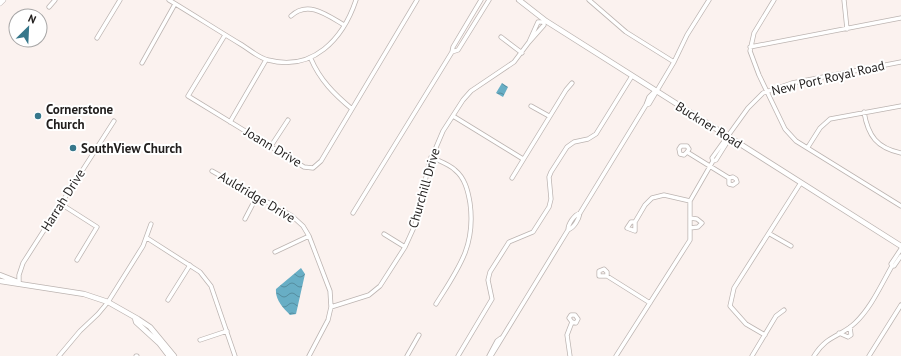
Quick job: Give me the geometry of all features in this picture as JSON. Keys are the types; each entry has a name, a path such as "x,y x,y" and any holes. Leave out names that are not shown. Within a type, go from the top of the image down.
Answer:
{"main road":[{"path":"0,3 3,0"}],"street":[{"path":"49,7 55,0"},
{"path":"97,38 120,0"},
{"path":"169,0 266,60 295,62 311,59 331,43 344,25 356,0"},
{"name":"Joann Drive","path":"225,35 188,96 304,167 313,168 321,161 417,0"},
{"path":"353,213 452,52 453,47 482,0"},
{"path":"452,52 458,50 489,0"},
{"name":"Buckner Road","path":"519,0 543,21 632,76 800,184 901,246"},
{"path":"589,0 626,32 674,62"},
{"path":"490,356 568,230 568,227 576,214 580,213 646,105 649,97 655,91 674,62 687,35 709,0"},
{"path":"774,0 754,33 750,51 758,75 785,129 796,141 808,147 901,206"},
{"path":"844,0 847,29"},
{"path":"142,63 175,4"},
{"path":"291,16 299,10 312,9 321,12 344,25"},
{"path":"750,46 901,18"},
{"name":"Churchill Drive","path":"331,307 369,295 375,291 405,247 418,215 431,157 436,145 453,116 471,91 514,62 529,42 538,22 543,21"},
{"path":"502,37 522,53"},
{"path":"311,59 319,76 332,92 352,109"},
{"path":"230,122 266,60"},
{"name":"New Port Royal Road","path":"616,356 690,240 690,201 709,165 713,161 712,158 748,108 767,91 792,83 901,62"},
{"path":"458,356 492,299 488,280 493,266 509,242 533,232 549,207 551,199 549,177 551,172 567,147 574,142 588,139 596,134 632,76"},
{"path":"512,178 549,116 572,83"},
{"path":"531,106 549,116"},
{"path":"808,147 820,128 830,119 901,106"},
{"path":"864,112 867,127 873,138 884,147 901,153"},
{"path":"453,116 524,159"},
{"path":"271,146 288,120"},
{"name":"Harrah Drive","path":"19,283 21,266 114,121"},
{"path":"687,152 729,178"},
{"path":"431,157 455,169 461,176 468,191 472,219 468,249 436,304"},
{"name":"Auldridge Drive","path":"212,171 299,221 309,236 330,291 331,307 328,320 310,356"},
{"path":"765,335 746,324 730,306 734,288 770,234 800,184"},
{"path":"635,222 645,205 652,198 664,195 690,201"},
{"path":"245,219 257,196"},
{"path":"61,204 97,227 77,260"},
{"name":"New Port Royal Road","path":"690,218 697,219 702,223 698,227 690,228"},
{"path":"59,356 80,331 108,302 147,238 151,224"},
{"path":"384,234 405,247"},
{"path":"770,234 791,246"},
{"path":"275,252 309,236"},
{"path":"147,238 200,272 211,286 235,356"},
{"path":"814,356 821,345 850,327 862,316 901,249"},
{"path":"892,266 894,266 901,256"},
{"path":"168,300 190,265"},
{"path":"0,275 19,283"},
{"path":"607,276 650,303"},
{"path":"0,281 84,294 108,302 138,319 150,328 174,356"},
{"path":"869,356 901,305"},
{"path":"752,356 776,316 784,310"},
{"path":"134,318 136,322 159,343 169,356"},
{"path":"570,356 567,335 572,322"},
{"path":"839,333 848,338 851,335 850,327"},
{"path":"200,340 227,331"},
{"path":"407,356 419,335"}],"water":[{"path":"502,83 508,87 503,97 496,93"},
{"path":"301,268 305,274 296,314 290,315 282,307 278,300 276,289"}],"place":[{"name":"Cornerstone Church","path":"38,116"},
{"name":"SouthView Church","path":"73,148"}]}
